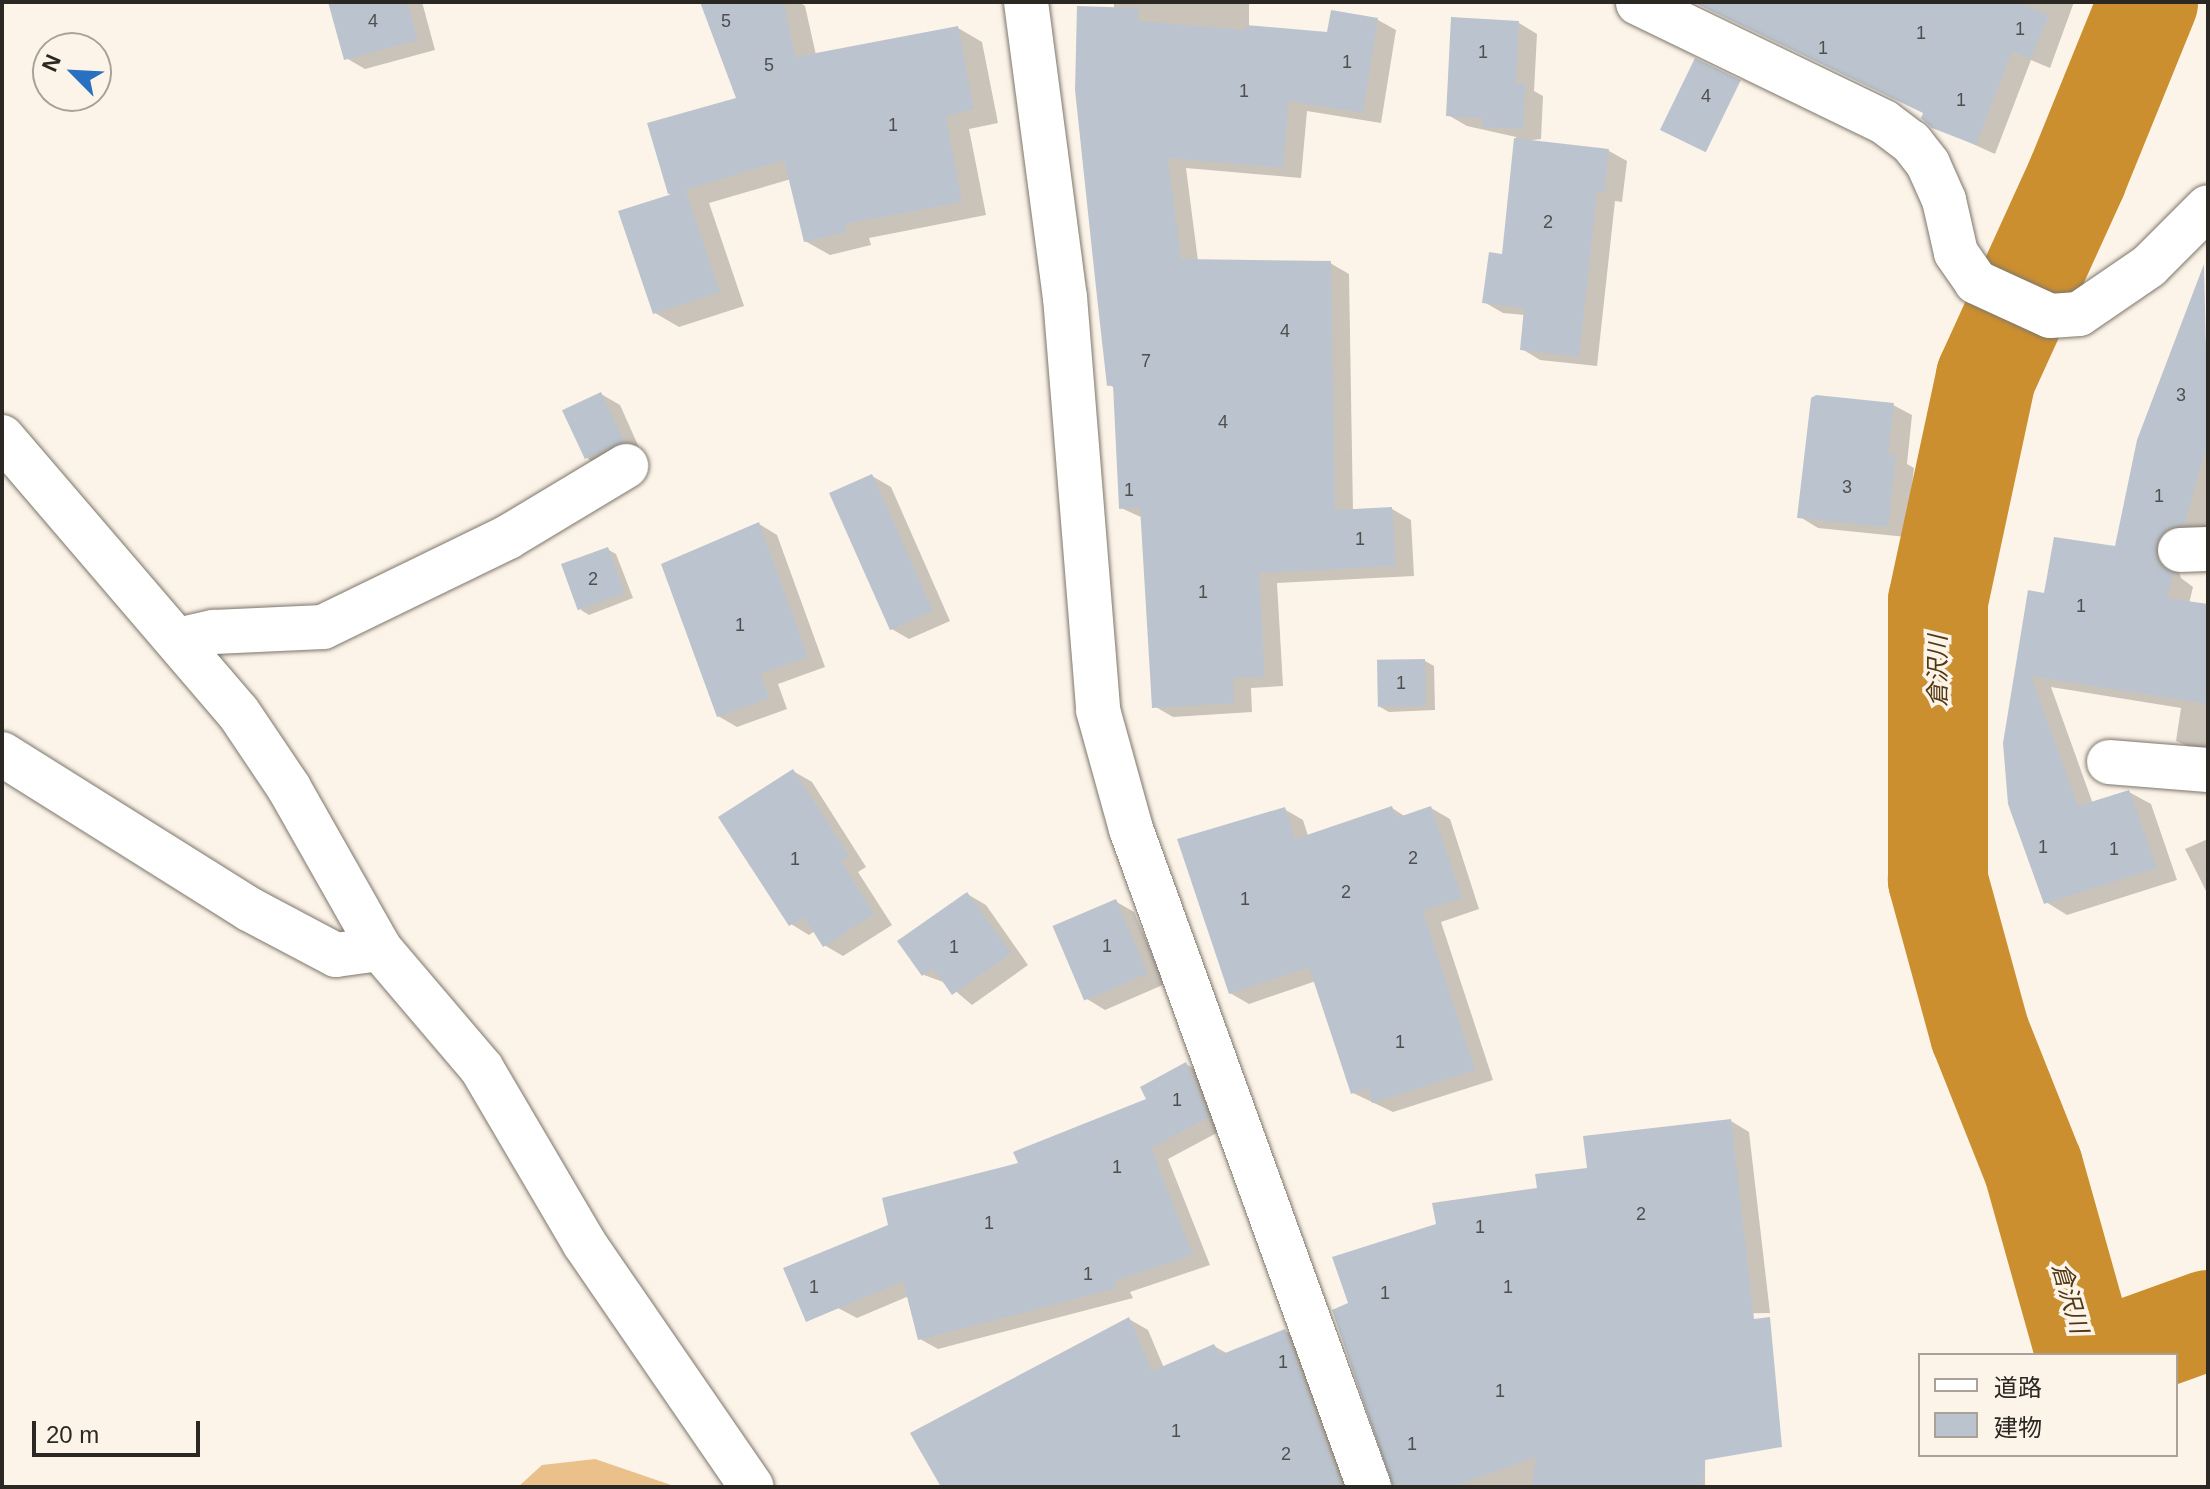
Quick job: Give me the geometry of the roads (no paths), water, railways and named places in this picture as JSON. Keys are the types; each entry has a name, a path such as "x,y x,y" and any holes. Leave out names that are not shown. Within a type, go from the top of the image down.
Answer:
{"street":[{"path":"1026,2 1065,297 1098,710 1131,829 1369,1487"},
{"path":"1635,2 1884,122 1911,142 1944,200 1956,253 1976,282 1995,294 2050,316 2079,314 2149,266 2208,207"},
{"path":"2,437 238,712 289,788 380,949 482,1069 584,1243 752,1487"},
{"path":"178,640 214,632 323,627 508,537 626,466"},
{"path":"2,754 249,909 336,955 380,949"},
{"path":"2109,762 2208,770"}],"waterway":[{"name":"倉沢川","path":"2085,1353 2033,1167 1980,1034 1938,880 1938,601 1986,377 2077,177 2148,2"},
{"name":"倉沢川","path":"2117,1353 2208,1320"}]}
